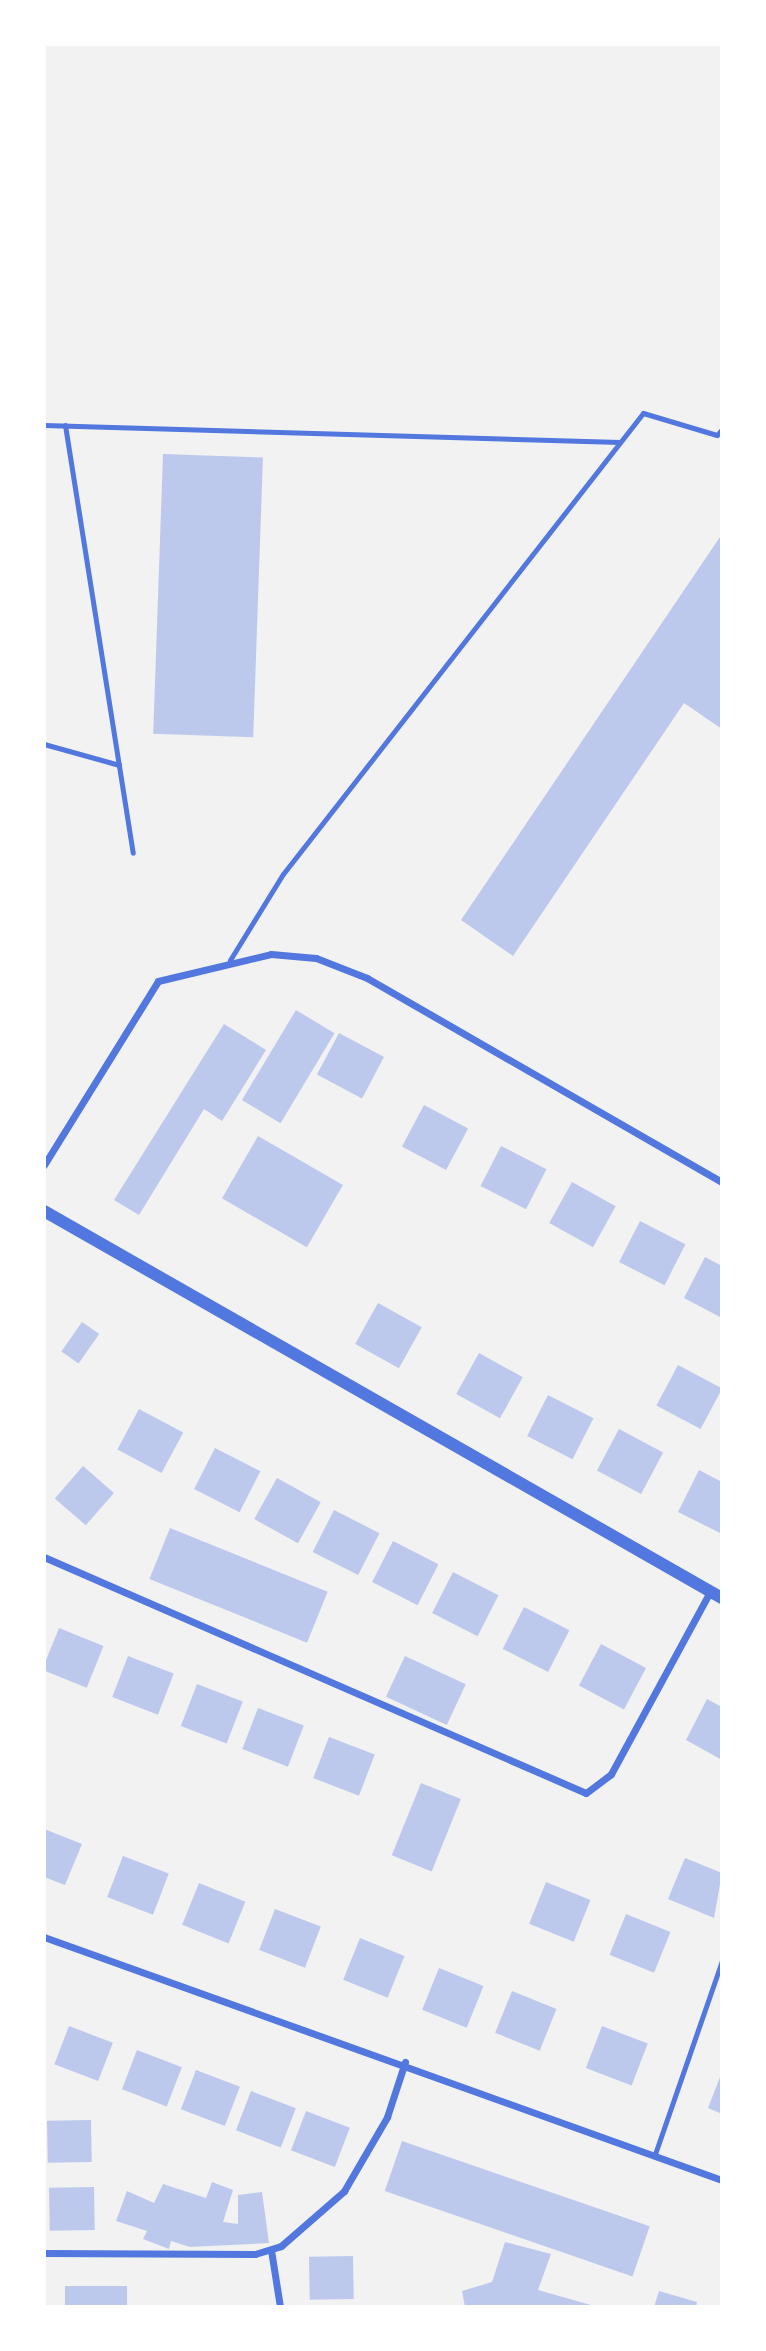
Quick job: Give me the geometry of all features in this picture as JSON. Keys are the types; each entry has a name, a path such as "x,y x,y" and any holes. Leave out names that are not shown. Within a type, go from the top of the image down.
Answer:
{"street":[{"path":"44,1165 158,981 230,960 271,954 316,958 367,978 722,1182"},
{"path":"44,1211 722,1598"},
{"path":"44,1557 586,1793 611,1774 710,1592"},
{"path":"44,1937 405,2062 722,2179"},
{"path":"44,2253 271,2250 303,2234 344,2192 387,2117 405,2062"},
{"path":"271,2250 280,2307"}],"lane":[{"path":"230,960 284,874 643,414 720,437 722,429"},
{"path":"44,425 621,442"},
{"path":"65,425 132,853"},
{"path":"44,744 119,765"},
{"path":"655,2154 722,1962"}],"building":[{"path":"163,454 263,457 253,737 153,734"},
{"path":"722,534 722,729 684,703 513,956 461,920"},
{"path":"296,1010 335,1033 280,1123 242,1100"},
{"path":"224,1024 266,1050 222,1121 204,1109 139,1215 114,1200"},
{"path":"339,1033 384,1057 362,1098 317,1074"},
{"path":"424,1105 468,1128 446,1170 402,1146"},
{"path":"258,1136 343,1185 307,1247 222,1198"},
{"path":"501,1146 546,1169 526,1209 481,1186"},
{"path":"572,1182 616,1206 593,1247 549,1223"},
{"path":"640,1221 685,1244 665,1285 619,1262"},
{"path":"705,1257 722,1266 722,1318 684,1298"},
{"path":"378,1303 422,1327 399,1368 355,1344"},
{"path":"82,1322 99,1334 79,1364 61,1351"},
{"path":"479,1353 523,1377 500,1418 456,1394"},
{"path":"678,1365 722,1388 701,1429 656,1406"},
{"path":"548,1395 593,1418 573,1459 527,1436"},
{"path":"139,1409 183,1432 162,1473 117,1450"},
{"path":"619,1429 663,1452 641,1494 597,1470"},
{"path":"215,1448 260,1471 240,1512 194,1489"},
{"path":"83,1466 114,1493 86,1525 55,1498"},
{"path":"699,1470 722,1482 722,1534 678,1512"},
{"path":"277,1478 321,1502 298,1543 254,1519"},
{"path":"334,1510 379,1533 358,1575 313,1552"},
{"path":"170,1528 328,1592 307,1643 149,1579"},
{"path":"393,1541 438,1564 418,1605 372,1582"},
{"path":"453,1572 498,1595 478,1636 432,1613"},
{"path":"524,1607 569,1630 548,1672 503,1649"},
{"path":"59,1628 104,1646 87,1688 44,1670"},
{"path":"601,1644 646,1668 624,1709 579,1685"},
{"path":"128,1656 174,1674 158,1715 112,1697"},
{"path":"405,1656 466,1684 447,1725 386,1697"},
{"path":"197,1684 243,1702 227,1744 181,1726"},
{"path":"707,1699 722,1707 722,1760 686,1740"},
{"path":"258,1708 304,1726 288,1767 242,1749"},
{"path":"329,1737 375,1755 359,1796 313,1778"},
{"path":"421,1783 461,1799 432,1871 392,1855"},
{"path":"44,1829 82,1844 65,1885 44,1877"},
{"path":"123,1856 169,1874 153,1915 107,1897"},
{"path":"685,1858 722,1873 714,1918 668,1899"},
{"path":"546,1882 591,1900 574,1942 529,1924"},
{"path":"199,1883 245,1902 229,1943 182,1925"},
{"path":"275,1909 321,1927 305,1968 259,1950"},
{"path":"626,1914 671,1932 654,1973 610,1955"},
{"path":"360,1938 405,1956 388,1998 343,1980"},
{"path":"439,1968 484,1986 467,2028 422,2010"},
{"path":"512,1991 557,2009 540,2051 495,2033"},
{"path":"69,2026 113,2043 98,2081 54,2064"},
{"path":"602,2026 648,2044 632,2086 586,2068"},
{"path":"137,2050 182,2067 167,2106 122,2089"},
{"path":"196,2070 240,2087 225,2126 181,2109"},
{"path":"722,2072 722,2114 708,2108"},
{"path":"251,2091 296,2108 281,2147 236,2130"},
{"path":"306,2111 350,2128 335,2167 291,2150"},
{"path":"91,2120 92,2162 48,2163 47,2121"},
{"path":"402,2141 650,2226 632,2276 385,2191"},
{"path":"212,2182 233,2190 223,2222 238,2224 238,2195 262,2192 269,2243 190,2247 171,2241 169,2249 143,2239 147,2231 116,2221 127,2191 154,2203 163,2184 206,2198"},
{"path":"94,2187 95,2230 50,2231 49,2188"},
{"path":"505,2242 551,2254 538,2290 598,2307 465,2307 462,2291 492,2282"},
{"path":"353,2256 354,2299 310,2300 309,2257"},
{"path":"65,2286 127,2286 127,2307 65,2307"},
{"path":"659,2291 697,2302 696,2307 654,2307"}]}
